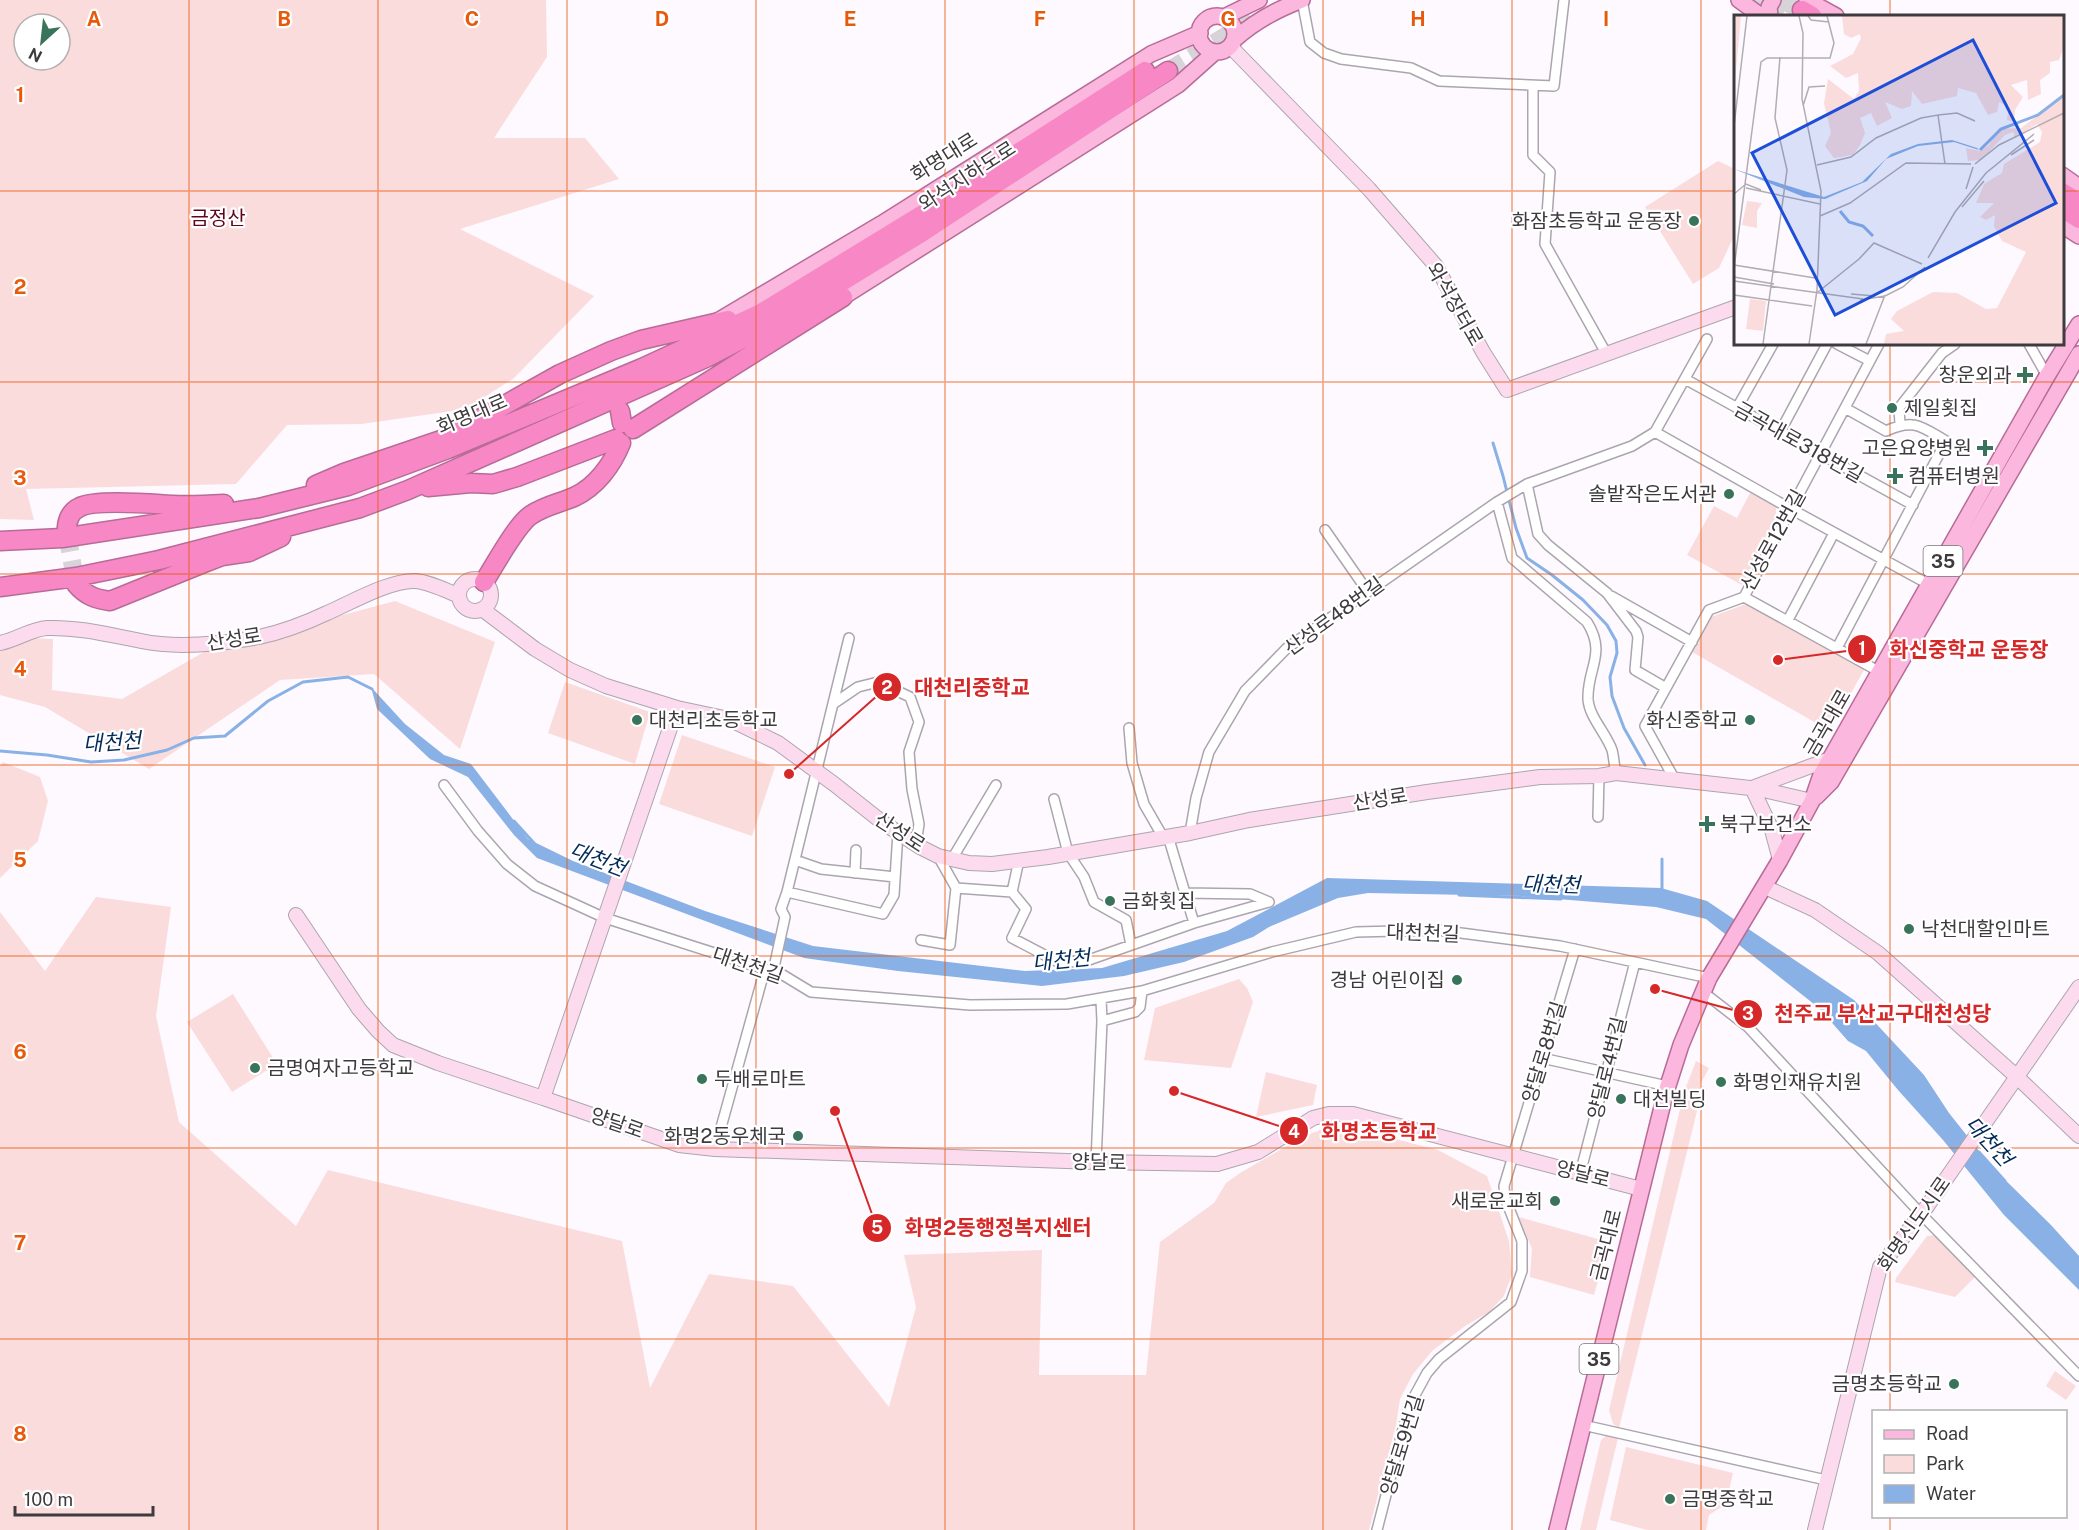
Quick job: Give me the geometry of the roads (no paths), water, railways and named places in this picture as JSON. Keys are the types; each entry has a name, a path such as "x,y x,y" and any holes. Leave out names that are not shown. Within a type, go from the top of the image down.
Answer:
{"highway":[{"name":"와석지하도로","path":"788,315 923,232 1164,66 924,214"},
{"path":"2064,193 2079,203"},
{"path":"2064,212 2072,229"},
{"name":"화명대로","path":"0,541 62,538 259,508 348,486 448,449 642,368 759,314 924,214"},
{"path":"4,584 76,577 159,560 360,508 408,490 708,357 788,315 843,297"},
{"path":"408,490 471,483 493,484 587,451 843,297"},
{"path":"287,502 311,487 344,473 444,439 560,374 613,359 641,340 714,322 759,314"},
{"path":"484,582 530,515 576,496 600,478 616,457 623,429"},
{"path":"587,451 600,450 610,464"},
{"path":"67,534 66,525 69,517 81,507 92,505 113,503 235,504 259,508"},
{"path":"76,584 83,592 96,599 110,601 222,556 249,552 314,521"},
{"path":"0,547 28,539"}],"main road":[{"path":"1260,0 1224,17 1216,16 1208,19 1202,25 1201,42 1207,48 1223,51 1246,29 1284,7 1302,0"},
{"path":"1739,0 1760,15"},
{"path":"1770,15 1769,7 1773,0"},
{"path":"1807,9 1832,15"},
{"path":"1224,17 1235,30 1233,43"},
{"name":"화명대로","path":"714,322 880,224 1151,54 1200,33"},
{"name":"와석장터로","path":"1233,43 1369,189 1436,266 1483,352 1507,390 1734,308"},
{"path":"843,297 1178,85 1215,51"},
{"path":"2064,176 2079,187"},
{"name":"금곡대로","path":"1557,1530 1667,1086 1681,1045 1708,982 1780,860 1812,801 1821,775 1830,759 2047,376 2079,324"},
{"name":"금곡대로","path":"1812,801 1832,782 2079,354"},
{"path":"469,580 484,582 488,586 490,596 486,606 482,609 466,608 460,601 461,587 469,580"},
{"name":"산성로","path":"0,644 45,628 85,629 143,642 202,644 259,637 283,630 396,583 415,581 459,596"},
{"name":"산성로","path":"482,609 535,649 570,670 606,687 677,708 729,719 778,743 916,844 945,857 969,863 992,864 1068,853 1190,833 1249,820 1540,777 1616,774 1752,788 1812,801"},
{"path":"543,1098 677,708"},
{"path":"1780,860 1772,830 1752,788 1830,759"},
{"path":"1765,887 1815,910 1878,953 2016,1076 2079,1136"},
{"name":"양달로","path":"296,915 359,1009 393,1044 438,1063 679,1145 715,1149 1217,1164 1258,1152 1313,1118 1329,1114 1353,1114 1641,1189"},
{"name":"화명신도시로","path":"1815,1530 1880,1267 1924,1210 2079,987"}],"street":[{"path":"1302,0 1310,42 1324,53 1341,59 1411,68 1438,81 1533,86 1554,86 1564,0"},
{"path":"1533,86 1533,155 1550,172 1545,244 1606,353"},
{"path":"1707,339 1655,432 1930,585"},
{"path":"1737,408 1772,345"},
{"path":"1780,432 1826,345"},
{"path":"1839,345 1870,361"},
{"name":"산성로12번길","path":"1675,780 1646,726 1709,610 1744,597 1878,345"},
{"path":"1900,424 1899,408 1942,353 1954,345"},
{"path":"2030,345 2047,376"},
{"name":"금곡대로318번길","path":"1685,379 1913,505"},
{"path":"1837,648 1946,441 1919,425 1900,424 1886,431 1845,408"},
{"name":"산성로48번길","path":"1190,833 1196,798 1209,752 1245,691 1287,648 1497,502 1527,484 1632,446 1655,432"},
{"path":"1527,484 1538,534 1548,545 1607,593 1692,642"},
{"path":"1497,502 1512,558 1587,622 1593,632 1597,643 1588,700 1590,710 1612,751 1616,774"},
{"path":"1325,530 1368,592"},
{"path":"1788,620 1834,533"},
{"path":"1607,593 1632,625 1638,637 1635,670 1666,688"},
{"path":"1744,597 1880,672"},
{"path":"715,1149 783,925 785,917 781,909 849,638"},
{"path":"832,704 858,687 878,682 910,697 919,722 909,752 912,789 919,824 916,844"},
{"path":"1129,728 1132,763 1144,804 1166,836 1194,923"},
{"path":"1598,817 1599,776"},
{"name":"대천천길","path":"444,785 478,831 507,864 535,886 606,913 771,968 811,992 970,1005 1067,1004 1142,991 1272,952 1356,932 1438,930 1575,949 1635,962 1708,982"},
{"path":"921,940 950,945 957,888 945,857 996,785"},
{"path":"1054,799 1068,853 1084,877 1094,902 1126,920 1131,945"},
{"path":"787,892 883,914 894,896 898,832"},
{"path":"855,873 856,850"},
{"path":"795,860 821,870 895,877"},
{"path":"1012,892 1019,860"},
{"path":"957,888 1012,892 1026,909 1012,938 1056,961 1083,962 1194,923 1269,902 1250,894 1185,893"},
{"name":"양달로8번길","path":"1513,1156 1575,949"},
{"name":"양달로4번길","path":"1580,1173 1635,962"},
{"path":"1708,982 2079,1376"},
{"path":"1102,1021 1135,1012 1140,1007 1142,991"},
{"path":"1096,1162 1101,999"},
{"path":"1542,1058 1667,1086"},
{"name":"양달로9번길","path":"1377,1530 1409,1406 1427,1373 1439,1359 1511,1302 1518,1284 1522,1271 1522,1241 1505,1198 1504,1186 1513,1156"},
{"path":"1583,1425 1826,1480"}],"water":[{"name":"대천천","path":"371,687 405,724 444,755 471,764 528,839 573,861 705,911 813,946 1025,971 1102,968 1227,931 1327,878 1661,888 1707,901 1854,1000 1924,1075 1949,1113 1991,1166 2079,1256 2079,1290 2004,1215 1866,1051 1848,1041 1819,1008 1706,919 1656,907 1522,896 1368,893 1338,898 1269,927 1253,937 1184,962 1124,976 1042,986 898,971 804,958 537,858 514,835 468,777 430,759 377,709"}],"waterway":[{"path":"1493,443 1516,528 1527,558 1583,600 1607,625 1616,641 1617,653 1610,677 1612,696 1624,728 1645,765"},
{"name":"대천천","path":"0,751 91,762 124,760 167,750 194,738 225,736 268,701 303,682 348,677 372,689"},
{"name":"대천천","path":"514,821 534,843"},
{"path":"1662,859 1662,891"},
{"name":"대천천","path":"1459,895 1561,899"},
{"name":"대천천","path":"1979,1152 2005,1181"}],"tunnel":[{"path":"1749,0 1780,15"},
{"path":"1781,0 1802,10"},
{"path":"1168,71 1252,20"},
{"path":"67,534 76,584"}],"place":[{"name":"화잠초등학교 운동장","path":"1694,221"},
{"name":"창운외과","path":"2025,375"},
{"name":"제일횟집","path":"1892,408"},
{"name":"고은요양병원","path":"1985,448"},
{"name":"컴퓨터병원","path":"1895,476"},
{"name":"솔밭작은도서관","path":"1729,494"},
{"name":"화신중학교 운동장","path":"1778,660"},
{"name":"대천리초등학교","path":"637,720"},
{"name":"화신중학교","path":"1750,720"},
{"name":"대천리중학교","path":"789,774"},
{"name":"북구보건소","path":"1707,824"},
{"name":"금화횟집","path":"1110,901"},
{"name":"낙천대할인마트","path":"1909,929"},
{"name":"경남 어린이집","path":"1457,980"},
{"name":"천주교 부산교구대천성당","path":"1655,989"},
{"name":"금명여자고등학교","path":"255,1068"},
{"name":"두배로마트","path":"702,1079"},
{"name":"화명인재유치원","path":"1721,1082"},
{"name":"화명초등학교","path":"1174,1091"},
{"name":"대천빌딩","path":"1621,1099"},
{"name":"화명2동행정복지센터","path":"835,1111"},
{"name":"화명2동우체국","path":"798,1136"},
{"name":"새로운교회","path":"1555,1201"},
{"name":"금명초등학교","path":"1954,1384"},
{"name":"금명중학교","path":"1670,1499"}],"park label":[{"name":"금정산","path":"218,218"}]}
